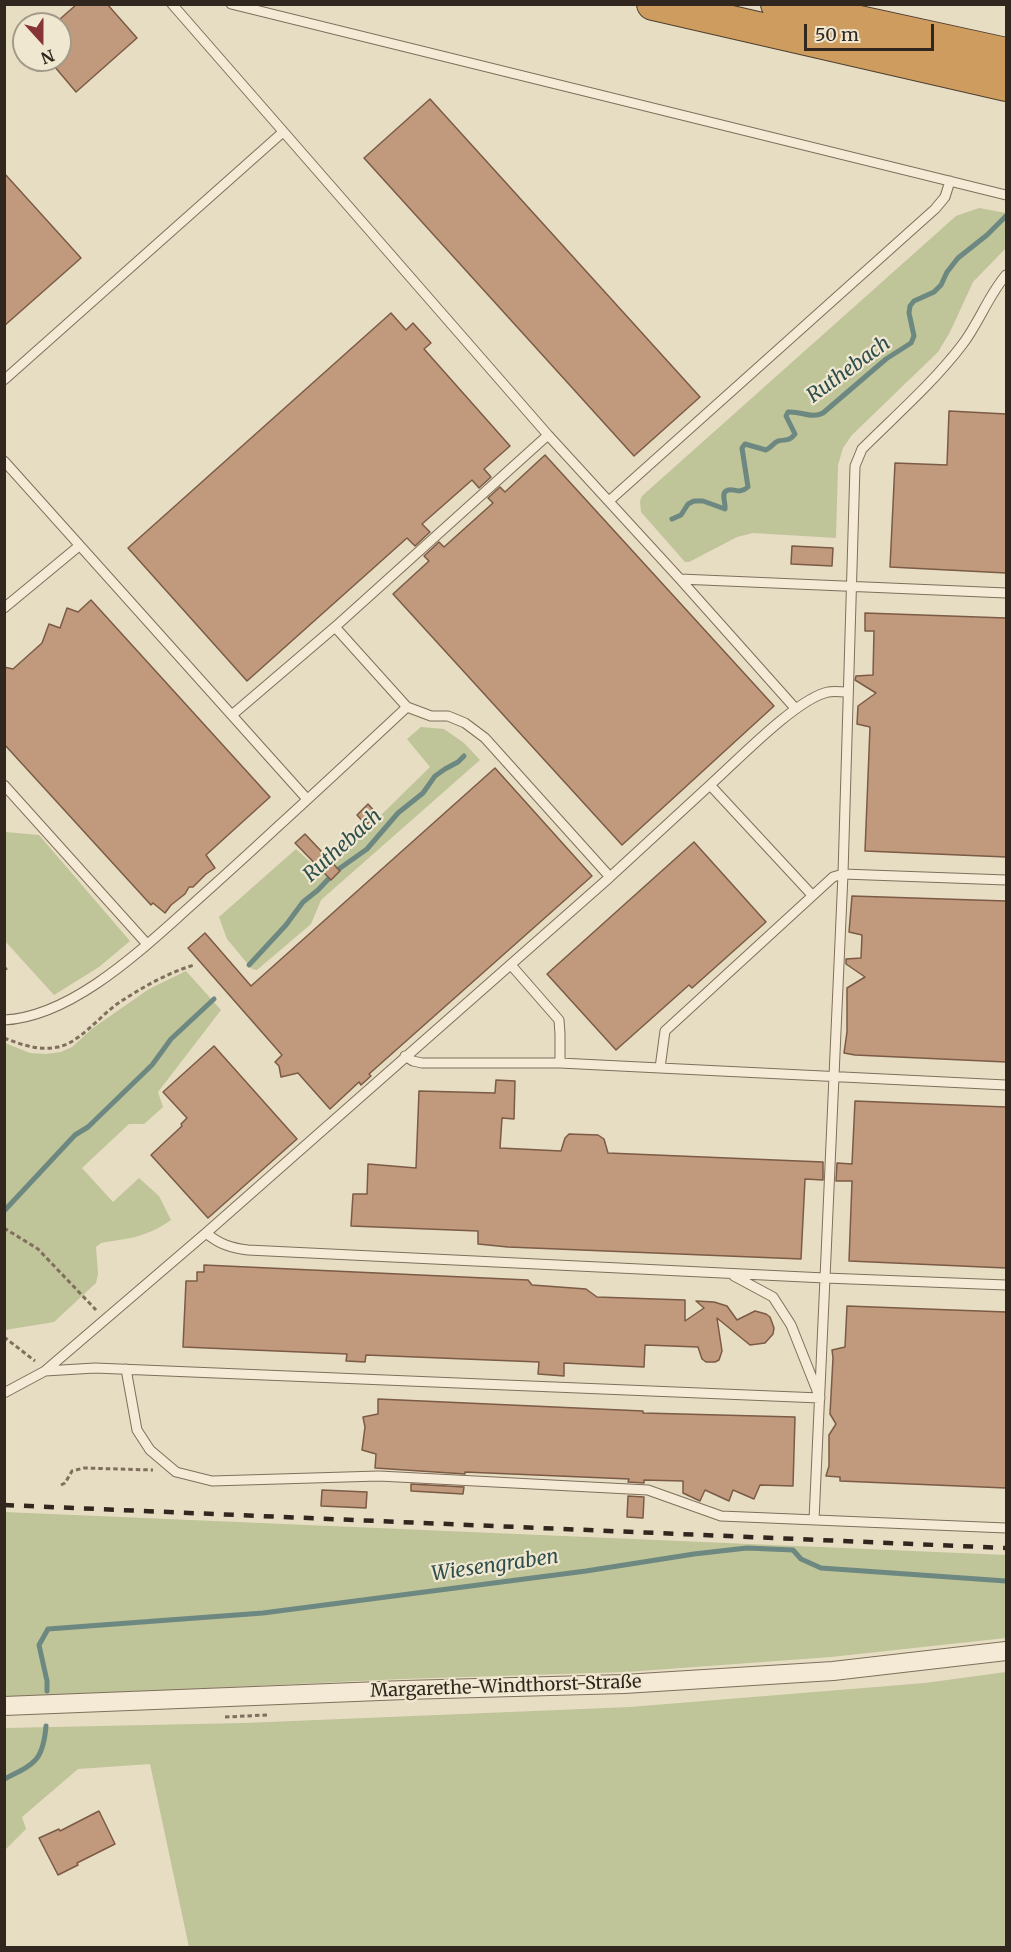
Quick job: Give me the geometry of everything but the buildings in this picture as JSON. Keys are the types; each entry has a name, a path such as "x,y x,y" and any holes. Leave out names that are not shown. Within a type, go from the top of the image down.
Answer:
{"highway":[{"path":"653,4 1006,85"},
{"path":"777,4 1006,54"}],"street":[{"name":"Margarethe-Windthorst-Straße","path":"4,1706 636,1683 833,1671 1006,1651"}],"lane":[{"path":"172,4 548,435 795,708"},
{"path":"231,4 1002,194"},
{"path":"4,380 283,132"},
{"path":"609,501 935,209 945,197 950,181"},
{"path":"814,1520 843,874 855,466 862,449 941,370 963,343 1006,275"},
{"path":"232,716 335,627 548,435"},
{"path":"4,461 307,800"},
{"path":"4,608 79,546"},
{"path":"680,579 1006,593"},
{"path":"335,627 407,707 431,716 448,716 465,723 485,738 610,877"},
{"path":"4,1393 45,1371 206,1233 610,877 795,708 829,692 847,692"},
{"path":"4,1020 40,1014 67,1001 119,967 307,800 407,707"},
{"path":"4,785 147,944"},
{"path":"710,785 812,895"},
{"path":"660,1068 665,1031 833,877 843,874 1006,880"},
{"path":"511,965 559,1020 560,1063"},
{"path":"405,1056 422,1062 560,1063 1006,1085"},
{"path":"206,1233 230,1248 248,1250 732,1275 1006,1286"},
{"path":"732,1275 773,1297 791,1325 820,1398"},
{"path":"45,1371 71,1368 126,1369 820,1398"},
{"path":"126,1369 137,1430 150,1450 176,1472 212,1481 379,1476 648,1490 721,1516 1006,1528"}],"path":[{"path":"4,1038 32,1048 60,1047 72,1041 117,1004 144,987 195,965"},
{"path":"4,1228 38,1249 105,1320"},
{"path":"4,1337 29,1355 45,1371"},
{"path":"61,1485 65,1483 72,1471 84,1468 158,1470 170,1467"}],"green space":[{"path":"979,208 1006,213 1006,248 973,282 938,352 852,435 843,448 838,465 836,538 753,533 737,537 685,562 641,512 642,496 956,216"},
{"path":"421,727 444,729 464,743 480,760 321,900 311,924 257,970 252,969 227,939 219,917 296,849 322,873 430,767 407,739"},
{"path":"5,832 39,835 130,941 99,967 54,995 5,941"},
{"path":"186,971 221,1010 158,1092 163,1107 144,1124 129,1124 82,1168 113,1202 139,1178 159,1196 171,1220 145,1234 101,1243 96,1247 98,1274 96,1283 54,1322 5,1330 5,1043 30,1053 61,1052 72,1047 93,1028 149,989"},
{"path":"4,1512 1006,1555 1006,1638 831,1657 626,1672 401,1679 5,1698"},
{"path":"1006,1672 1006,1947 189,1947 150,1764 78,1769 22,1817 26,1829 5,1850 5,1728 245,1723 630,1707 925,1683"}],"waterway":[{"name":"Ruthebach","path":"672,519 681,515 688,504 694,501 703,501 725,509 724,494 726,491 741,491 748,487 742,448 745,444 766,450 778,441 791,438 795,434 786,416 788,412 814,415 823,413 886,359 911,343 914,336 909,313 910,306 914,301 934,292 958,258 1006,216"},
{"name":"Ruthebach","path":"249,965 286,925 303,902 336,871 367,849 398,813 423,793 435,776 464,756"},
{"name":"Ruthebach","path":"4,1211 75,1135 88,1127 152,1065 171,1039 214,999"},
{"name":"Wiesengraben","path":"47,1691 39,1645 48,1629 263,1613 586,1571 694,1554 747,1548 793,1550 801,1559 821,1568 1006,1581"},
{"name":"Wiesengraben","path":"4,1779 36,1760 43,1747 46,1726"}],"railway":[{"path":"4,1505 1006,1548"}]}
